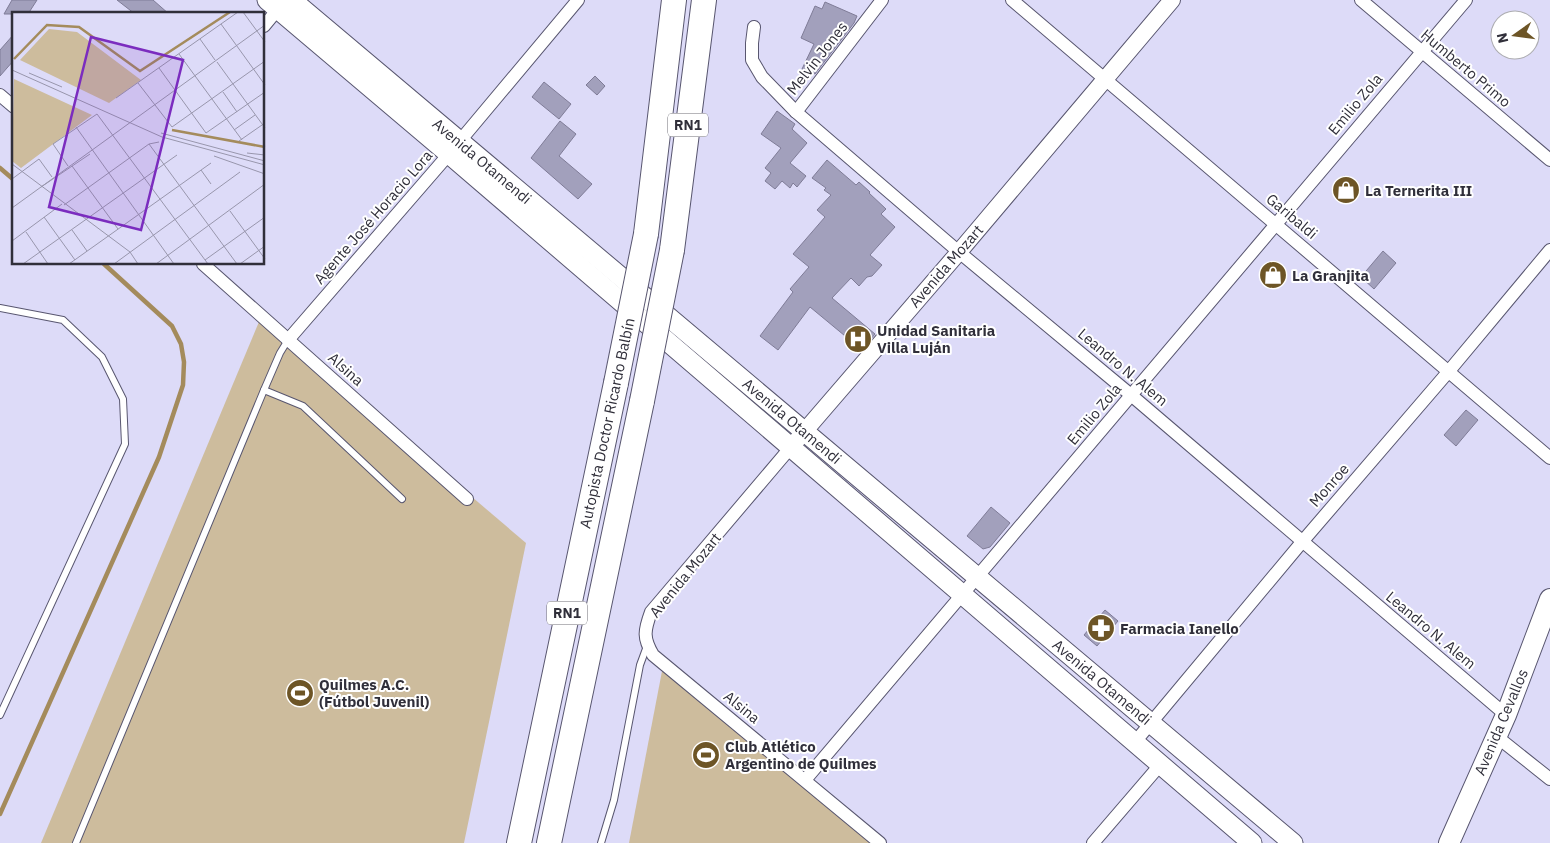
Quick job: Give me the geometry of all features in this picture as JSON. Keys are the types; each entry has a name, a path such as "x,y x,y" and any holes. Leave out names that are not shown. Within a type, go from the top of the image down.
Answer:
{"highway":[{"name":"Autopista Doctor Ricardo Balbín","path":"519,843 646,234 674,0"},
{"name":"Autopista Doctor Ricardo Balbín","path":"549,843 672,250 704,0"}],"main road":[{"name":"Avenida Otamendi","path":"280,2 454,148 804,432 1293,843"},
{"name":"Avenida Otamendi","path":"454,148 791,447 1252,843"},
{"name":"Avenida Cevallos","path":"1449,843 1506,715 1550,599"}],"street":[{"name":"Agente José Horacio Lora","path":"288,340 454,148 578,0"},
{"name":"Melvin Jones","path":"796,112 882,0"},
{"name":"Garibaldi","path":"1012,0 1550,458"},
{"name":"Avenida Mozart","path":"648,645 646,642 646,625 651,612 1172,0"},
{"name":"Humberto Primo","path":"1361,0 1550,160"},
{"name":"Emilio Zola","path":"806,780 1466,0"},
{"path":"265,24 280,2"},
{"name":"Leandro N. Alem","path":"754,27 752,60 762,77 796,112 1506,715"},
{"path":"0,95 12,105"},
{"name":"Monroe","path":"1135,742 1550,250"},
{"name":"Alsina","path":"204,265 468,499"},
{"name":"Alsina","path":"648,645 653,656 806,780 880,843"},
{"path":"1496,736 1550,778"},
{"path":"1093,843 1160,765"}],"lane":[{"path":"0,308 63,320 102,356 123,399 124,444 0,715"},
{"path":"76,843 264,390 280,353 288,340"},
{"path":"264,390 303,406 402,498"},
{"path":"601,843 614,800 640,665 648,645"}],"shaded area":[{"name":"Quilmes A.C. (Fútbol Juvenil)","path":"261,317 526,543 464,843 41,843"},
{"name":"Club Atlético Argentino de Quilmes","path":"663,666 871,843 629,843"}],"building":[{"path":"12,0 37,0 29,12 4,14"},
{"path":"117,0 153,0 167,12 132,12"},
{"path":"825,2 857,16 854,23 815,74 802,69 814,44 801,38 815,6 822,9"},
{"path":"12,36 12,62 0,76 0,50"},
{"path":"595,76 605,86 597,95 586,85"},
{"path":"544,82 571,104 559,119 532,97"},
{"path":"777,111 795,124 792,129 807,143 790,163 806,176 797,187 793,183 790,188 782,181 775,189 765,181 771,173 765,168 781,148 761,134"},
{"path":"560,121 576,134 559,156 592,184 578,199 531,158"},
{"path":"827,160 856,185 859,182 870,192 886,209 881,214 895,227 870,255 882,265 859,286 851,278 832,298 875,334 862,350 810,307 778,350 760,336 793,292 790,289 809,267 793,254 825,217 817,210 831,195 824,190 826,188 812,178"},
{"name":"La Ternerita III","path":"1344,176 1360,189 1348,203 1332,190"},
{"path":"1383,251 1396,263 1374,289 1361,277"},
{"name":"La Granjita","path":"1271,262 1285,274 1274,288 1260,276"},
{"path":"1466,410 1478,420 1456,446 1444,435"},
{"path":"991,507 1010,523 990,547 983,549 967,536"},
{"name":"Farmacia Ianello","path":"1105,610 1118,621 1097,646 1084,635"}],"waterway":[{"path":"0,168 12,178"},
{"path":"0,814 159,457 183,385 184,362 181,344 172,326 105,265"}],"place":[{"name":"La Ternerita III","path":"1346,190"},
{"name":"La Granjita","path":"1273,275"},
{"name":"Unidad Sanitaria Villa Luján","path":"858,339"},
{"name":"Farmacia Ianello","path":"1101,628"},
{"name":"Quilmes A.C. (Fútbol Juvenil)","path":"300,693"},
{"name":"Club Atlético Argentino de Quilmes","path":"706,755"}]}
